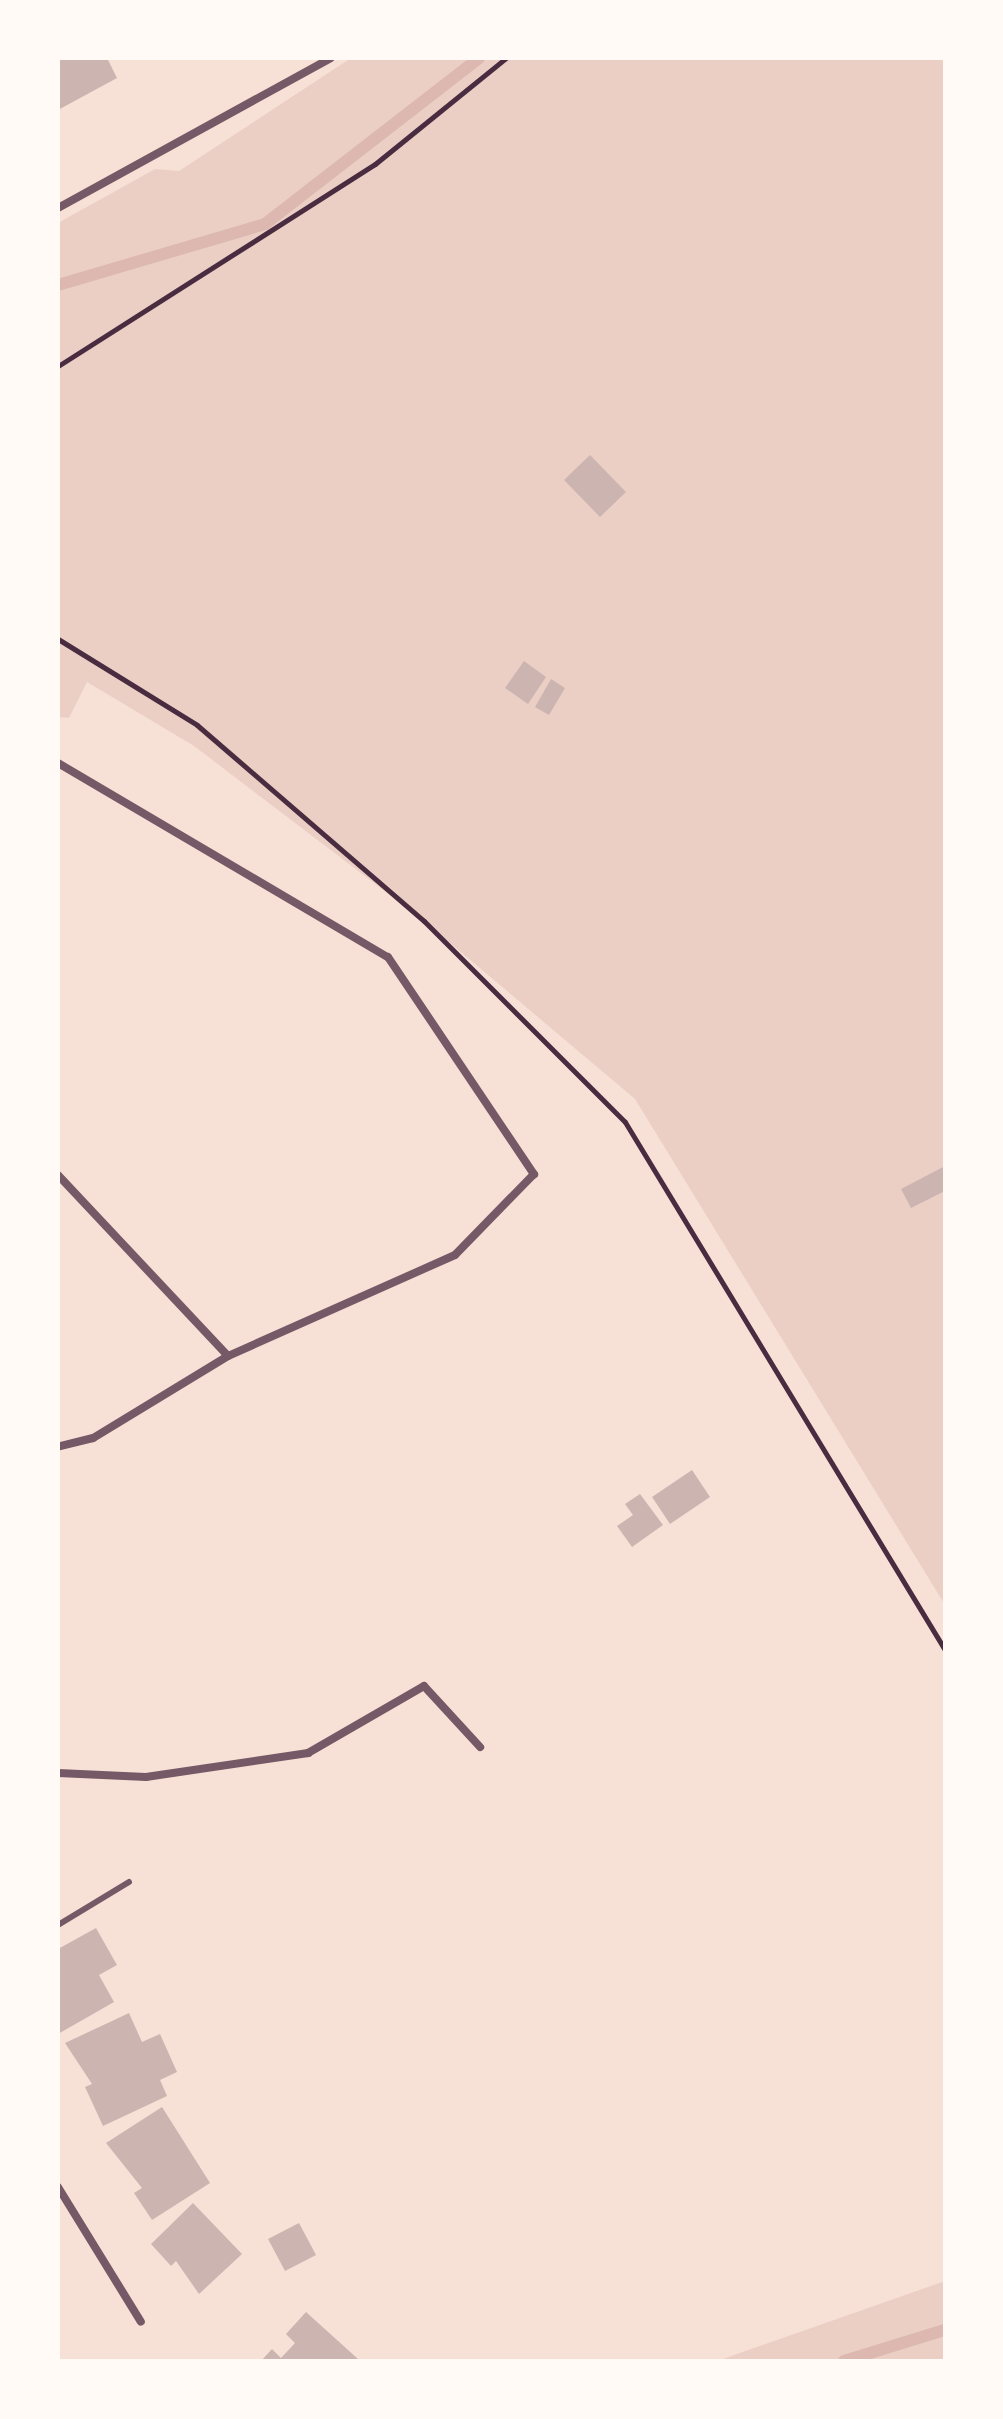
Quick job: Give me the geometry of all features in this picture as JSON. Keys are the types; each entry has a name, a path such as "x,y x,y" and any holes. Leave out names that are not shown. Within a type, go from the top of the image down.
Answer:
{"street":[{"path":"58,208 331,58"},
{"path":"58,763 388,957 534,1174 455,1255 228,1356 93,1438 58,1447"},
{"path":"58,1175 228,1356"},
{"path":"58,1773 146,1777 308,1753 424,1686 480,1747"},
{"path":"58,2187 141,2322"}],"lane":[{"path":"58,1925 129,1882"}],"path":[{"path":"58,366 375,164 506,58"},
{"path":"58,639 209,735 424,921 625,1122 945,1650"}],"shaded area":[{"path":"351,58 945,58 945,1605 635,1099 424,921 194,746 87,682 69,718 58,717 58,223 155,169 179,171"},
{"path":"945,2281 945,2361 717,2361"}],"building":[{"path":"58,58 107,58 117,78 58,110"},
{"path":"590,455 626,492 600,517 564,480"},
{"path":"524,661 546,677 528,704 505,688"},
{"path":"551,679 565,688 549,715 535,707"},
{"path":"945,1166 945,1191 911,1208 901,1189"},
{"path":"692,1470 710,1497 670,1524 652,1497"},
{"path":"640,1494 663,1525 632,1547 617,1526 633,1515 625,1504"},
{"path":"96,1928 117,1965 99,1975 114,2002 58,2034 58,1949"},
{"path":"129,2013 142,2042 160,2034 177,2072 160,2080 167,2096 103,2126 85,2087 92,2084 65,2043"},
{"path":"162,2107 210,2183 152,2220 134,2193 142,2188 106,2143"},
{"path":"193,2203 242,2254 199,2294 176,2261 171,2266 151,2244"},
{"path":"299,2223 316,2255 285,2271 268,2239"},
{"path":"306,2312 357,2361 261,2361 272,2349 281,2358 295,2343 286,2334"}],"waterway":[{"path":"58,285 265,224 479,58"},
{"path":"844,2361 945,2330"}]}
